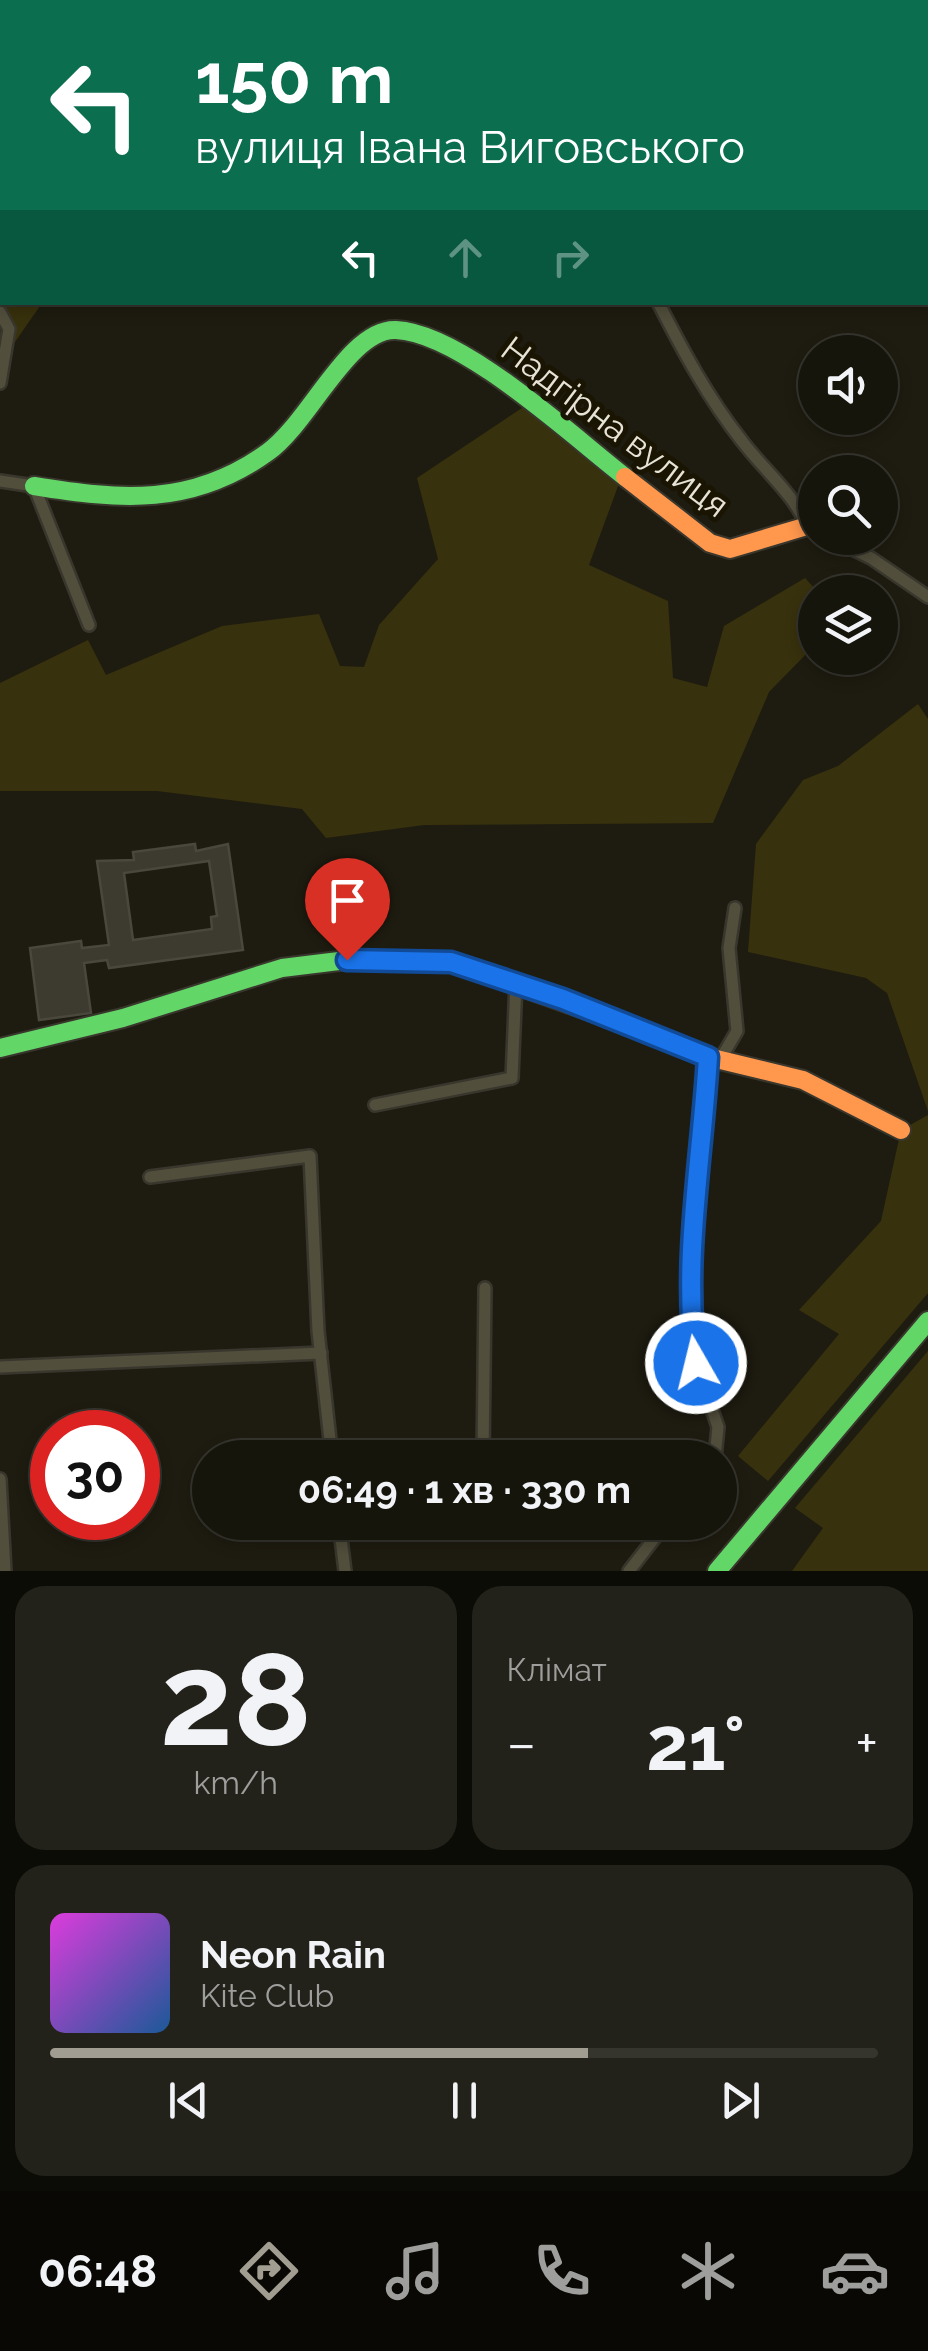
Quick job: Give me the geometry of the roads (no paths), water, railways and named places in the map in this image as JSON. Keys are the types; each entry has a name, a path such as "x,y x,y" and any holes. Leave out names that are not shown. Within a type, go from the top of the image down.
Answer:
{"street":[{"path":"659,305 685,358 741,440 798,506"},
{"path":"0,312 9,329 0,383"},
{"name":"Надгірна вулиця","path":"0,480 139,499 225,474 266,454 293,435 340,360 366,336 412,330 478,363 710,543 730,550 798,532"},
{"path":"34,486 89,624"},
{"path":"865,555 928,597"},
{"path":"717,1440 718,1427 696,1363 688,1309 689,1248 714,1059 737,1030 729,948 735,908"},
{"path":"0,1048 123,1018 282,968 328,962 451,962 516,982 714,1059 802,1080 901,1130"},
{"path":"375,1106 512,1078 516,982"},
{"path":"150,1177 310,1156 321,1354 330,1440"},
{"path":"484,1440 485,1288"},
{"path":"718,1571 928,1321"},
{"path":"0,1368 321,1354"},
{"path":"0,1479 5,1571"},
{"path":"342,1540 346,1571"},
{"path":"629,1571 653,1540"}]}
